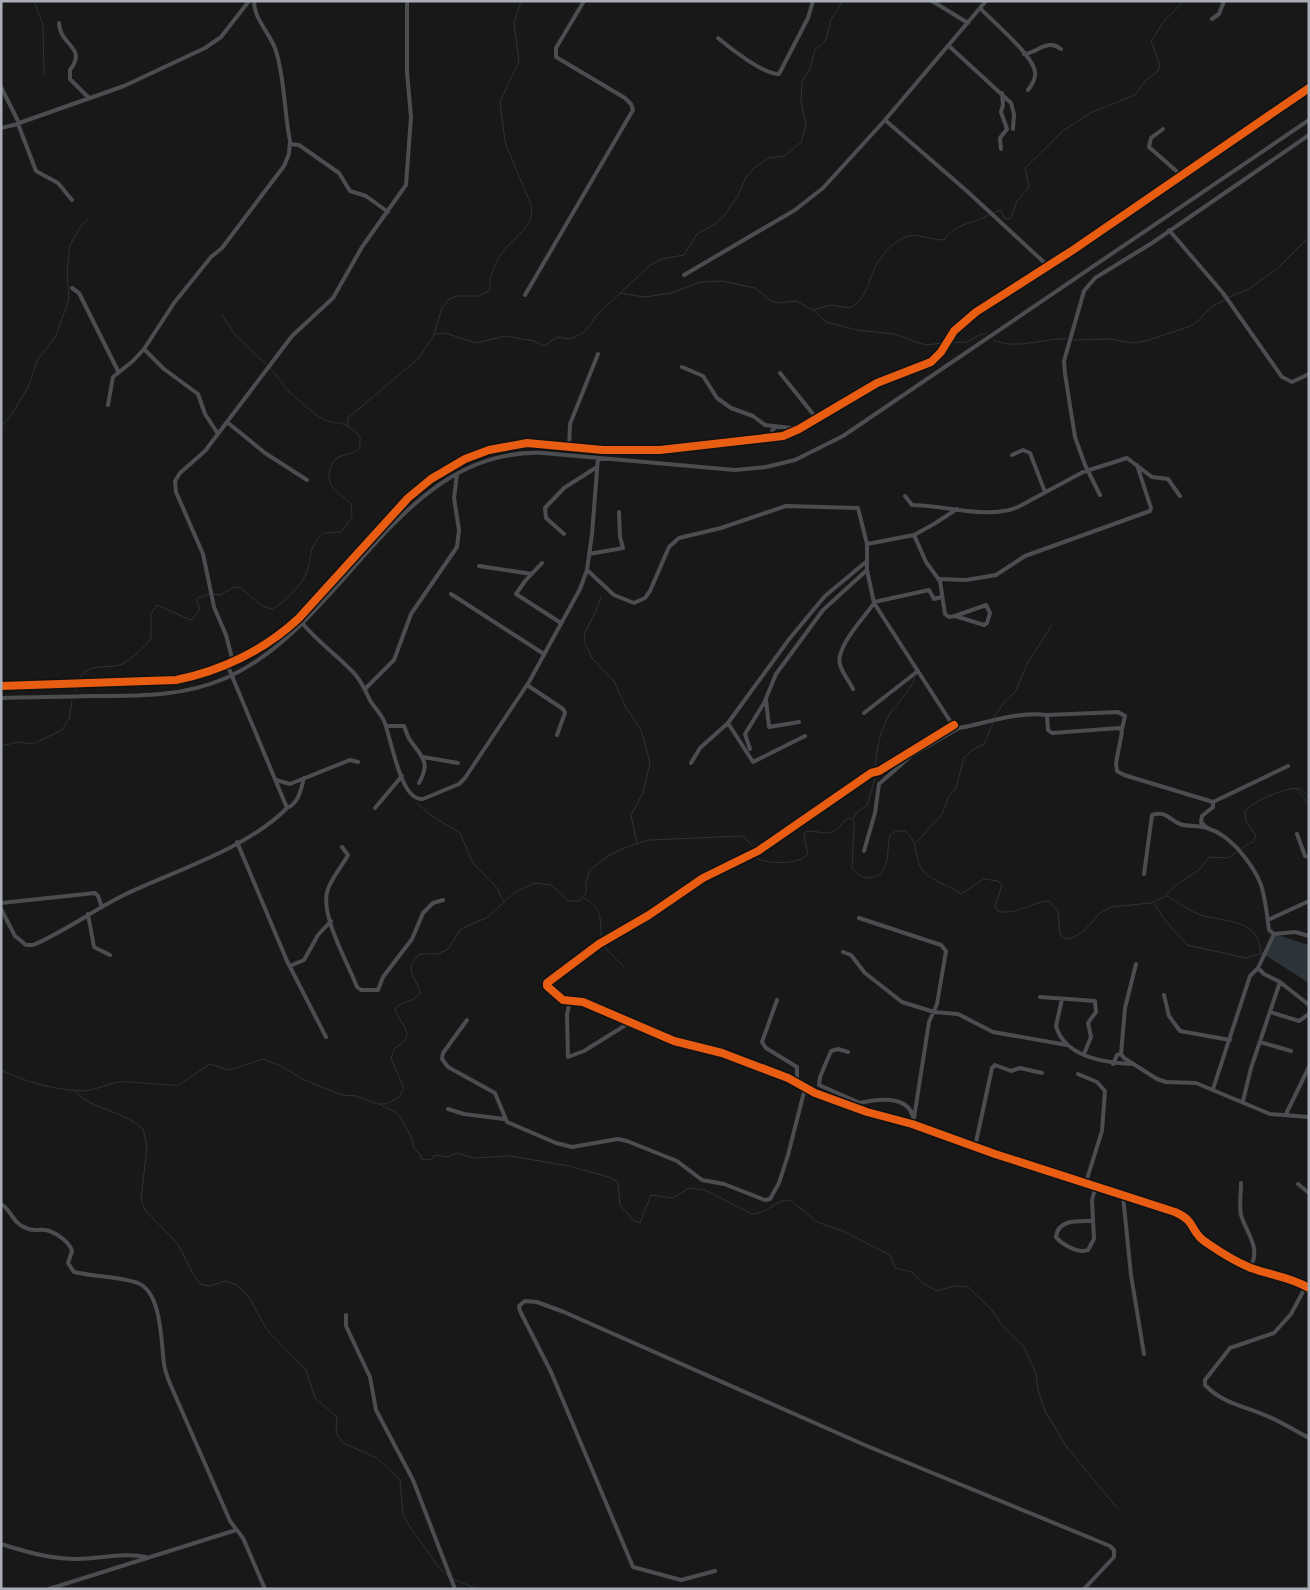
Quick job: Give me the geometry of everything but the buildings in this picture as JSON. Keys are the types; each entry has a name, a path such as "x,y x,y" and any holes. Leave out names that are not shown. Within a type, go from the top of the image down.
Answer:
{"street":[{"path":"1,128 124,86 216,42 227,32 249,1"},
{"path":"108,405 111,379 144,350 174,302 211,257 222,248 284,166 290,144 276,50 255,10 254,1"},
{"path":"234,662 226,635 214,607 203,554 175,487 180,473 201,455 289,340 333,298 362,247 388,212 408,178 411,117 407,72 407,1"},
{"path":"525,295 633,110 631,104 625,98 556,57 556,48 584,1"},
{"path":"718,38 748,60 773,73 779,74 808,18 813,1"},
{"path":"932,1 968,24"},
{"path":"684,275 812,198 885,120 950,46 986,1"},
{"path":"1212,19 1219,14 1224,1"},
{"path":"980,8 1033,66 1035,75 1028,90"},
{"path":"59,23 62,34 76,55 76,62 70,70 70,79 88,97"},
{"path":"1024,54 1050,44 1060,49"},
{"path":"950,46 1002,93 1014,109 1013,129"},
{"path":"1,87 19,123 36,171 58,183 72,200"},
{"path":"1,686 85,682 161,682 188,678 234,662 281,635 340,575 402,504 445,470 478,454 519,444 535,443 569,448 660,450 774,437 796,431 877,383 931,362 939,356 954,331 966,320 1182,176 1309,88"},
{"path":"1001,149 1000,138 1007,129 1001,111 1004,105 1002,93"},
{"path":"885,120 968,192 1048,266"},
{"path":"1,698 159,695 195,689 232,675 275,649 303,624 399,519 426,495 457,474 488,461 521,454 543,453 735,470 766,467 809,454 843,436 897,400 1309,120"},
{"path":"1163,129 1151,138 1149,147 1182,176"},
{"path":"1100,495 1087,470 1075,437 1064,361 1081,298 1088,284 1309,135"},
{"path":"290,144 302,147 340,174 350,191 364,195 388,212"},
{"path":"1169,230 1223,293 1282,376 1292,382 1309,374"},
{"path":"72,288 79,293 118,371"},
{"path":"144,350 164,369 198,394 205,414 218,434"},
{"path":"569,448 570,424 598,354"},
{"path":"682,367 703,376 717,398 726,404 754,416 765,425 791,428 796,431"},
{"path":"780,373 817,419"},
{"path":"227,422 265,453 306,480"},
{"path":"774,437 772,432 776,426"},
{"path":"1012,455 1023,450 1030,452 1045,492"},
{"path":"303,624 322,646 352,671 365,689 386,726 394,760 411,795 420,800 459,784 465,778 527,685 580,589 587,570 598,458"},
{"path":"905,496 912,505 983,512 1007,511 1087,470 1122,458 1129,458 1152,478 1168,480 1180,496"},
{"path":"938,579 966,580 996,574 1025,556 1150,511 1148,496 1136,463"},
{"path":"564,534 546,518 545,508 564,488 597,467"},
{"path":"365,689 394,660 410,617 457,547 459,530 454,498 457,474"},
{"path":"587,570 620,599 634,603 639,602 650,591 669,547 675,540 794,505 858,508 867,544 867,570 874,602 954,726 959,728"},
{"path":"867,544 914,535 957,508"},
{"path":"589,554 623,548 620,537 619,512"},
{"path":"914,535 926,562 938,579 945,614 949,617 955,616 986,605 990,613 987,623 984,625 955,616"},
{"path":"691,762 700,748 728,724 790,638 825,596 867,561"},
{"path":"542,563 517,591 518,596 561,623"},
{"path":"479,566 532,574"},
{"path":"750,749 745,734 766,699 776,674 823,610 867,570"},
{"path":"853,689 840,664 840,654 861,618 874,602 929,590 934,599 942,597"},
{"path":"451,594 544,654"},
{"path":"227,664 287,808"},
{"path":"864,713 918,671"},
{"path":"527,685 565,713 557,735"},
{"path":"766,699 769,727 799,722"},
{"path":"864,850 875,813 879,784 912,755 959,728 999,719 1037,714 1118,712 1125,716 1116,763 1120,773 1214,802 1288,766"},
{"path":"1047,715 1048,730 1052,733 1117,727 1122,729"},
{"path":"728,724 754,762 805,736"},
{"path":"386,726 404,726 410,740 423,757 425,770 419,783"},
{"path":"954,726 871,774 758,851 703,878 649,915 598,944 547,983 560,998 583,1002 609,1012 629,1023 683,1044 722,1053 850,1105 1096,1185 1188,1218 1196,1234 1206,1243 1250,1267 1307,1287 1291,1314 1274,1333 1230,1348 1205,1380 1205,1385 1214,1394 1235,1406 1269,1416 1309,1438"},
{"path":"423,757 458,763"},
{"path":"276,780 290,784 350,760 358,762"},
{"path":"375,808 402,776"},
{"path":"1,909 15,936 26,945 41,942 88,914 257,831 292,806 300,794 304,778"},
{"path":"1206,827 1201,822 1202,816 1213,807 1214,802"},
{"path":"1144,874 1152,815 1162,814 1180,824 1206,827 1229,838 1250,862 1264,889 1270,930 1274,934"},
{"path":"1297,834 1305,856 1309,857"},
{"path":"237,842 290,966 326,1037"},
{"path":"342,847 348,856 330,883 326,899 331,921 358,987 361,990 374,991 380,987 383,977 412,939 423,913 433,903 443,900"},
{"path":"1,903 94,892 98,896 102,907"},
{"path":"1268,920 1309,901"},
{"path":"88,914 94,947 110,954"},
{"path":"859,918 945,948 946,960 934,1012 929,1022 914,1124 912,1124"},
{"path":"290,966 304,960 318,935 331,921"},
{"path":"1274,934 1295,932 1309,936"},
{"path":"1213,1089 1250,976 1258,968 1274,934"},
{"path":"843,952 851,955 865,973 898,1000 934,1012 958,1014 993,1032 1067,1045 1084,1054 1113,1064 1136,1064"},
{"path":"1121,1054 1125,1008 1136,964"},
{"path":"1258,968 1264,974 1280,982 1309,1005"},
{"path":"1243,1102 1280,982"},
{"path":"1164,995 1169,1016 1180,1030 1230,1040"},
{"path":"1040,997 1096,1003 1096,1012 1088,1023 1091,1037 1084,1054"},
{"path":"1062,999 1056,1026 1067,1045"},
{"path":"777,1000 762,1042 766,1048 797,1066 797,1082"},
{"path":"570,1001 566,1014 568,1057 584,1051 629,1023"},
{"path":"1270,1012 1299,1021 1309,1014"},
{"path":"466,1020 443,1053 442,1060 448,1067 495,1093 504,1119 510,1124 548,1140 572,1147 618,1139 627,1141 677,1161 702,1180 724,1184 768,1200 779,1183 786,1163 805,1088"},
{"path":"1260,1042 1291,1051"},
{"path":"848,1052 838,1049 831,1051 819,1084 860,1103"},
{"path":"1113,1064 1117,1055 1121,1054"},
{"path":"1121,1054 1158,1079 1166,1082 1191,1082 1213,1089 1270,1114 1309,1117"},
{"path":"975,1147 992,1068 995,1066 1011,1071 1020,1068 1042,1073"},
{"path":"1286,1114 1309,1067"},
{"path":"1078,1074 1098,1082 1104,1091 1102,1130 1086,1182"},
{"path":"850,1105 882,1099 899,1102 909,1108 914,1118"},
{"path":"448,1108 464,1114 504,1119"},
{"path":"1241,1184 1241,1214 1254,1248 1250,1267"},
{"path":"1298,1184 1309,1193"},
{"path":"1092,1221 1075,1221 1063,1224 1058,1229 1056,1237 1062,1243 1085,1252 1094,1240 1092,1195 1096,1185"},
{"path":"1123,1196 1131,1275 1144,1354"},
{"path":"1,1204 7,1208 10,1216 23,1227 33,1231 48,1230 68,1243 72,1251 68,1263 74,1272 131,1281 141,1284 150,1294 156,1308 164,1366 171,1386 230,1521 246,1544 265,1589"},
{"path":"715,1571 682,1580 633,1567 550,1372 519,1306 525,1302 537,1302 564,1312 858,1442 1110,1546 1114,1550 1114,1556 1084,1589"},
{"path":"346,1316 346,1326 370,1377 376,1410 413,1480 454,1589"},
{"path":"49,1589 236,1530"},
{"path":"1,1544 54,1558 78,1559 126,1554 146,1557"},
{"path":"67,1589 71,1582"}],"shaded area":[{"path":"1274,934 1309,945 1309,983 1265,955"}],"waterway":[{"path":"34,1 43,25 44,75"},
{"path":"213,594 220,595 234,587 241,588 262,606 272,609 292,593 305,576 311,551 315,543 324,533 341,532 352,517 351,504 334,489 329,475 333,462 336,459 353,453 360,447 360,436 348,426 348,418 419,358 433,337 442,308 449,299 457,296 479,296 489,291 490,280 499,257 527,226 532,213 531,205 505,142 500,102 519,61 514,23 521,1"},
{"path":"435,334 445,333 476,343 505,336 534,341 544,346 557,337 570,339 584,332 597,315 649,266 662,259 684,255 697,234 714,225 722,218 738,196 746,177 754,168 768,158 784,156 801,142 806,125 801,101 802,81 810,69 815,50 826,40 831,19 843,1"},
{"path":"993,213 1001,210 1005,219 1011,218 1017,201 1029,187 1025,168 1064,130 1092,112 1135,95 1146,80 1158,71 1160,65 1151,41 1164,21 1184,1"},
{"path":"620,293 644,297 672,293 700,282 722,281 755,288 777,303 796,301 813,310 830,305 849,308 855,305 863,296 880,260 888,249 898,241 909,236 944,240 953,230 989,215"},
{"path":"1,427 12,414 28,387 38,359 56,336 69,299 67,272 70,245 81,226 89,218"},
{"path":"1229,297 1247,290 1278,268 1309,237"},
{"path":"1073,340 1109,339 1133,343 1146,341 1188,327 1198,321 1211,307 1225,300"},
{"path":"813,310 826,322 857,330 894,334 925,345 944,343"},
{"path":"222,315 235,335 266,364"},
{"path":"948,343 967,342 981,334 987,334"},
{"path":"994,340 1002,343 1021,344 1069,339"},
{"path":"270,368 290,393 318,416 324,420 348,426"},
{"path":"79,680 87,670 122,664 138,652 151,638 151,614 157,605 191,620 200,610 196,599 209,594"},
{"path":"601,596 596,611 585,632 584,641 592,658 614,681 625,706 641,730 650,763 643,793 631,815 637,844"},
{"path":"994,717 1005,701 1015,692 1028,662 1052,625"},
{"path":"875,770 878,745 889,714 909,689 915,677"},
{"path":"75,691 79,684"},
{"path":"1,746 18,742 33,744 62,730 69,719 72,700"},
{"path":"916,843 942,814 949,796 956,788 964,758 972,750 984,744 993,723"},
{"path":"853,819 856,813 867,805 875,779"},
{"path":"1296,788 1309,805"},
{"path":"1242,848 1254,841 1256,836 1246,821 1245,811 1249,807 1271,795 1288,789 1300,789 1309,797"},
{"path":"417,803 432,816 460,833 473,863 497,888 504,902"},
{"path":"756,856 758,859 770,862 799,860 808,853 804,838 805,832 830,832 836,830 845,820 850,818 854,822 852,868 861,876 869,878 881,873 885,868 890,835 896,831 905,831 912,838 920,866 927,875 961,894 984,879 998,881 1002,885 995,906 998,911 1011,912 1049,901 1058,911 1060,934 1066,939 1072,938 1084,931 1099,914 1111,907 1151,903 1164,897 1176,885 1199,870 1209,857 1228,858 1237,852"},
{"path":"1,1070 49,1087 85,1091 122,1082 178,1085 210,1064 229,1070 263,1059 283,1067 304,1080 342,1095 356,1096 378,1104 385,1104 398,1098 404,1089 391,1058 395,1048 402,1044 407,1035 395,1009 420,993 411,969 420,954 438,954 448,949 461,929 488,917 515,892 535,883 551,885 568,901 579,901 586,893 586,883 590,870 608,856 624,848 649,840 743,836 754,848"},
{"path":"1167,896 1201,915 1231,921 1248,927 1259,941 1261,952"},
{"path":"584,898 597,910 600,920 601,939"},
{"path":"1154,903 1164,919 1187,945 1246,958 1263,953"},
{"path":"604,943 607,950 624,967"},
{"path":"74,1090 88,1102 126,1118 143,1129 147,1146 141,1199 145,1210 178,1244 200,1284 210,1286 225,1281 237,1285 249,1297 267,1330 306,1370 315,1398 337,1417 336,1433 343,1443 377,1458 400,1480 403,1514 408,1524 440,1569 449,1577"},
{"path":"379,1104 397,1113 405,1124 414,1148 420,1154 421,1159 430,1160 436,1155 447,1157 457,1153 473,1158 510,1156 569,1166 609,1177 618,1182 620,1205 634,1221 640,1223 651,1195 673,1198 689,1188 705,1190 752,1214 762,1212 780,1202 790,1200 817,1222 843,1231 890,1255 895,1268 912,1272 921,1282 937,1291 954,1286 968,1287 991,1309 1004,1327 1024,1347 1036,1373 1038,1390 1045,1411 1066,1446 1117,1508"},
{"path":"453,1579 478,1589"}],"cycle path":[{"path":"1,686 176,680 209,671 242,658 272,640 299,618 408,498 431,479 465,459 489,450 527,443 603,450 660,450 783,436 799,429 877,383 931,362 941,352 954,331 976,312 1073,250 1309,88"},
{"path":"954,725 879,771 871,773 758,851 703,878 649,915 599,944 547,983 547,986 563,1000 583,1002 674,1041 722,1053 788,1078 815,1093 867,1112 912,1124 995,1154 1175,1212 1190,1223 1201,1239 1228,1257 1251,1268 1288,1279 1309,1288"}]}
